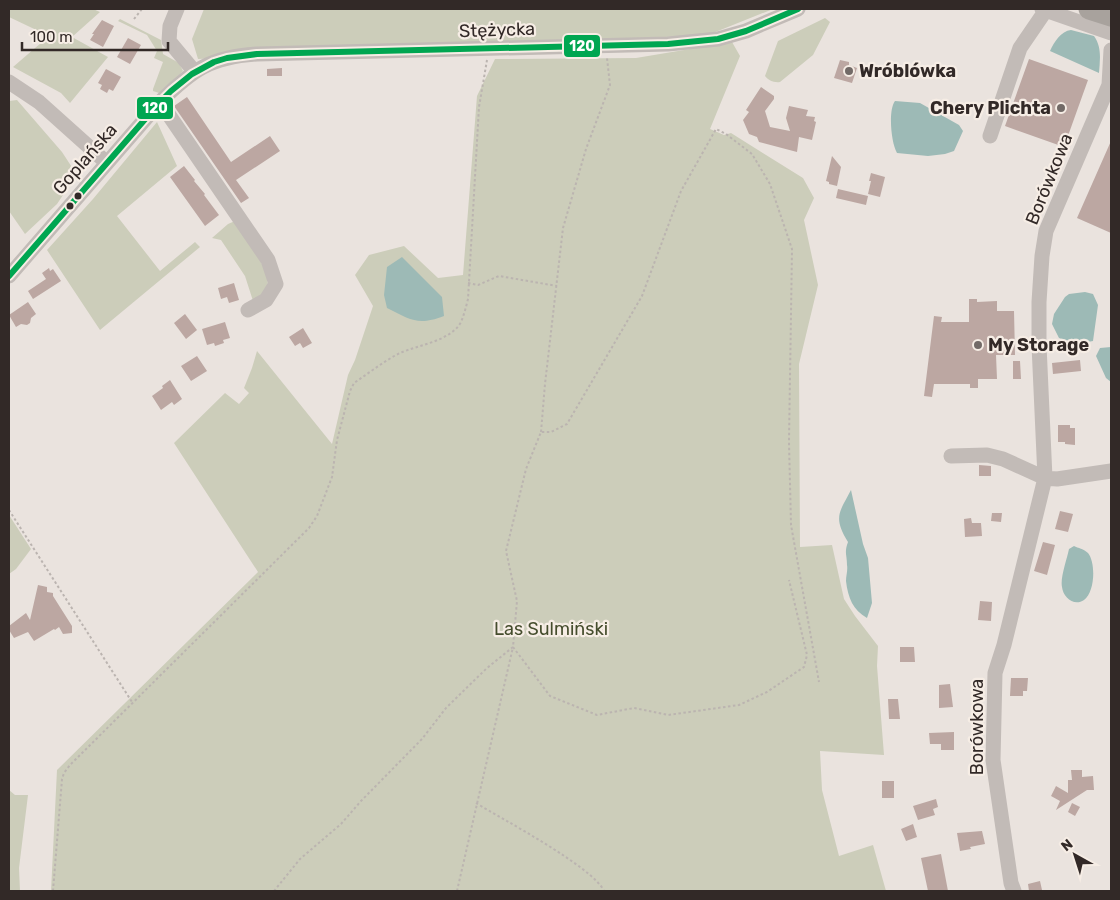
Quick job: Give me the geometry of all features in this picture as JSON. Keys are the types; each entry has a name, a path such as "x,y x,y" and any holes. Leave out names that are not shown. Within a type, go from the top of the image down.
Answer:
{"highway":[{"path":"1089,9 1111,16"}],"street":[{"path":"177,9 170,26 169,41 194,71"},
{"name":"Stężycka","path":"194,71 222,59 249,54 668,44 718,39 754,28 798,9"},
{"path":"990,136 1020,48 1044,9 1111,33"},
{"name":"Borówkowa","path":"1014,891 1011,883 992,760 994,673 1004,645 1045,478 1039,346 1042,256 1046,231 1109,86 1111,50"},
{"name":"Goplańska","path":"9,276 160,102 178,83 194,71"},
{"path":"9,82 39,102 107,162"},
{"path":"160,102 268,260 276,284 266,300 248,310"},
{"path":"951,456 986,455 1003,459 1045,478 1057,480 1111,472"}],"path":[{"path":"134,19 142,9"},
{"path":"457,891 513,647 517,601 506,551 526,469 541,432 563,228 586,149 610,85 606,45"},
{"path":"53,891 64,772 132,702 309,528 317,516 332,477 337,440 350,391 354,383 399,354 438,340 456,328 461,322 468,299 479,108 487,60"},
{"path":"541,432 551,432 567,424 642,296 681,191 716,129 726,134 752,154 770,184 792,249 789,432 791,524 819,682"},
{"path":"468,283 478,285 499,276 556,286"},
{"path":"9,510 132,702"},
{"path":"513,647 550,696 596,715 634,708 668,715 739,705 767,692 804,667 807,655 789,580"},
{"path":"274,891 300,860 342,824 361,801 422,739 446,708 487,668 513,647"},
{"path":"476,803 554,850 583,870 604,891"}],"green space":[{"path":"9,9 93,9 100,12 72,37 108,57 70,103 61,93 13,67 49,36 9,17"},
{"path":"204,9 773,9 708,35 198,59 192,39"},
{"path":"825,18 830,22 813,55 780,82 769,80 765,76 778,41"},
{"path":"120,19 161,40 163,54 179,63 183,71 159,93 153,91 153,89 163,62 154,58 157,51 147,35 118,21"},
{"name":"Las Sulmiński","path":"732,42 740,56 710,129 724,135 731,133 803,178 814,198 804,220 818,285 799,364 800,547 832,545 844,599 878,646 877,666 884,755 820,751 822,790 839,856 873,845 886,891 51,891 57,770 258,572 174,443 225,393 239,404 249,393 244,388 257,351 332,444 348,375 373,306 355,275 369,255 404,246 438,278 463,275 477,96 495,59 636,58"},
{"path":"17,100 62,152 77,175 70,186 65,185 64,177 52,186 65,192 57,204 25,234 9,211 9,101"},
{"path":"157,122 177,166 117,216 160,271 195,242 200,247 100,330 47,250 93,199"},
{"path":"235,221 257,254 268,281 266,290 254,304 245,276 221,240 212,238 228,224"},
{"path":"9,515 31,549 16,569 9,574"},
{"path":"9,790 15,795 28,795 19,868 20,891 9,891"}],"water":[{"path":"1071,30 1094,36 1097,40 1100,58 1099,73 1050,51 1061,35"},
{"path":"895,101 920,103 959,125 963,131 954,151 928,156 897,153 891,127"},
{"path":"402,257 442,297 444,316 421,321 402,316 387,308 384,295 387,267"},
{"path":"1085,292 1093,294 1098,305 1093,341 1077,344 1059,338 1052,324 1054,314 1069,294"},
{"path":"1111,347 1111,382 1106,378 1096,356 1100,348"},
{"path":"851,490 868,558 872,603 867,618 852,603 846,581 846,551 848,542 840,527 839,515"},
{"path":"1074,546 1088,553 1093,570 1092,584 1088,596 1080,602 1073,602 1064,594 1062,583 1069,549"}],"building":[{"path":"102,20 114,26 103,47 90,40"},
{"path":"128,38 141,45 130,64 117,57"},
{"path":"1029,59 1088,80 1064,147 1005,126"},
{"name":"Wróblówka","path":"840,60 849,62 849,65 857,68 852,83 834,78"},
{"path":"282,68 282,76 267,76 267,69"},
{"path":"106,69 121,77 113,91 109,89 107,93 100,89 102,85 98,83"},
{"path":"761,87 774,96 774,99 765,111 770,127 790,131 786,118 789,106 808,110 806,116 815,117 814,121 816,122 812,140 799,137 797,152 759,142 757,137 749,134 743,120 749,112 746,110"},
{"path":"187,97 231,162 270,136 280,151 236,180 249,198 241,203 174,106"},
{"path":"1111,141 1111,233 1077,218"},
{"path":"832,156 841,167 837,186 826,181"},
{"path":"184,166 219,215 205,226 170,177"},
{"path":"871,173 885,177 880,197 868,194"},
{"path":"838,189 868,196 866,205 836,198"},
{"path":"49,268 50,271 53,269 61,281 33,299 28,291 46,279 42,273"},
{"path":"234,283 239,300 229,303 227,297 221,299 218,288"},
{"path":"969,299 977,299 977,302 997,301 997,311 1014,311 1015,355 996,355 997,379 978,379 978,388 970,388 970,384 934,384 932,397 924,396 934,316 942,317 941,322 969,322"},
{"path":"28,302 36,314 27,325 21,324 16,327 9,315"},
{"path":"185,314 197,330 186,339 174,323"},
{"path":"225,322 230,338 223,340 224,343 215,346 214,343 207,345 202,329"},
{"path":"303,328 312,343 303,348 300,343 295,346 289,337"},
{"path":"197,356 207,371 191,381 181,366"},
{"path":"1080,360 1081,371 1053,374 1052,363"},
{"path":"1013,361 1020,361 1021,379 1013,379"},
{"path":"170,380 182,399 174,405 172,402 161,410 152,396"},
{"path":"1058,425 1070,425 1070,428 1075,428 1075,445 1058,442"},
{"path":"979,465 991,466 991,476 979,476"},
{"path":"1060,511 1073,514 1068,532 1055,529"},
{"path":"992,513 1002,513 1001,522 991,521"},
{"path":"971,518 972,523 981,523 982,536 965,537 964,519"},
{"path":"1043,542 1055,545 1047,575 1034,571"},
{"path":"38,585 47,587 47,592 53,593 72,626 72,633 63,634 59,627 34,641 28,632 14,638 9,630 9,626 26,613 30,620"},
{"path":"980,601 992,602 991,621 978,620"},
{"path":"900,647 914,647 915,662 900,662"},
{"path":"1011,678 1028,678 1027,691 1023,691 1023,696 1010,696"},
{"path":"950,684 953,707 939,708 939,685"},
{"path":"888,699 898,699 900,719 889,719"},
{"path":"954,732 954,750 941,750 941,744 930,744 929,733"},
{"path":"1071,770 1082,770 1082,777 1093,776 1094,790 1087,790 1056,810 1060,801 1051,796 1056,786 1068,793 1068,780 1072,780"},
{"path":"882,781 894,781 894,798 882,798"},
{"path":"936,799 938,807 933,809 935,815 918,820 913,806"},
{"path":"1072,803 1080,807 1075,816 1068,812"},
{"path":"913,824 917,837 906,841 901,829"},
{"path":"982,831 985,844 960,851 957,833"},
{"path":"941,854 948,891 928,891 921,858"},
{"path":"1040,881 1042,890 1029,891 1028,884"}],"transit line":[{"name":"120","path":"9,276 160,102 192,74 214,62 227,58 257,54 668,44 718,39 746,31 798,9"}],"place":[{"name":"Wróblówka","path":"849,71"},
{"name":"Chery Plichta","path":"1061,108"},
{"name":"My Storage","path":"978,345"}]}
